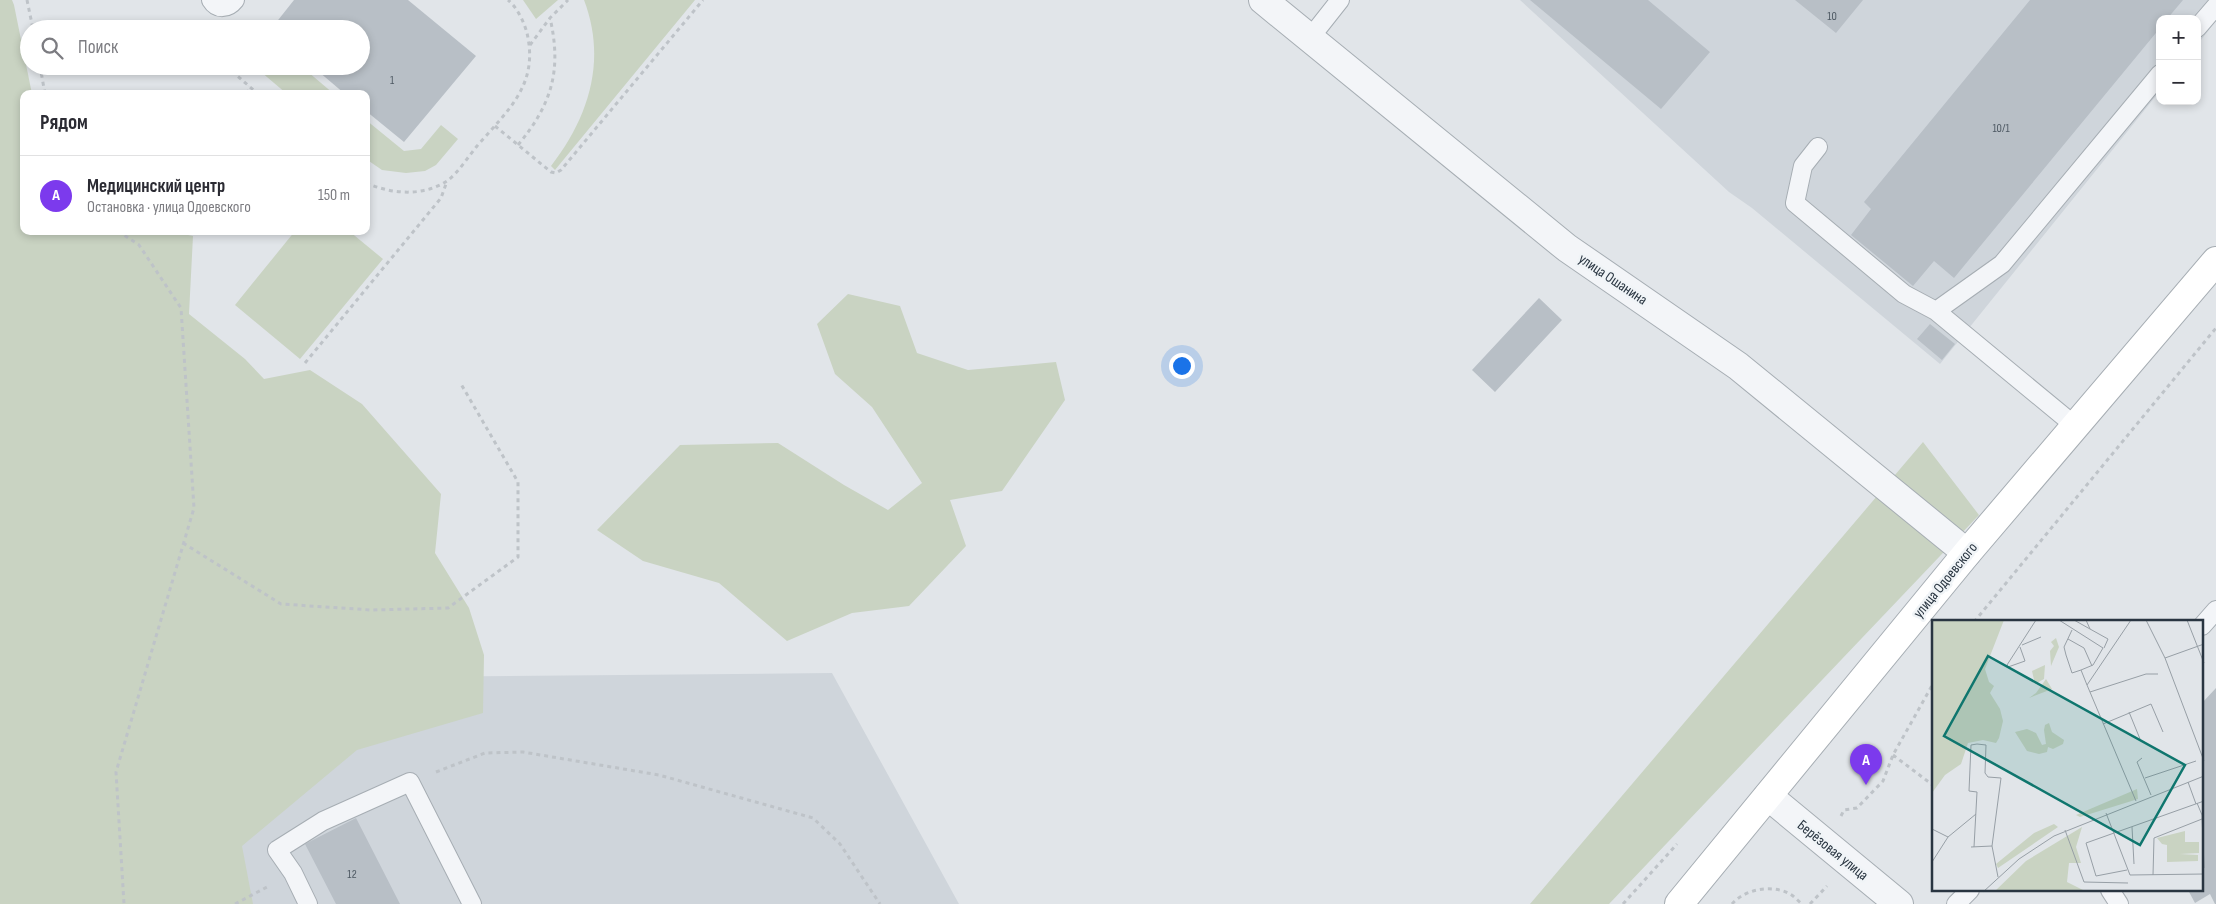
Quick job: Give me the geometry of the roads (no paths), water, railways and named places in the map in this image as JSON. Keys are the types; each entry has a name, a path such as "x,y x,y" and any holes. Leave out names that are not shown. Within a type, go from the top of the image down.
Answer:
{"street":[{"name":"улица Ошанина","path":"1263,0 1567,248 1738,366 1967,553"},
{"name":"улица Одоевского","path":"1680,904 1967,553 2074,425 2216,261"},
{"name":"Берёзовая улица","path":"1768,796 1899,904"}],"lane":[{"path":"210,0 216,6 223,8 232,4 235,0"},
{"path":"1310,38 1340,0"},
{"path":"2201,23 2216,6"},
{"path":"1936,311 2002,264 2156,79"},
{"path":"1818,148 1803,166 1795,203 1904,294 1936,311 2074,425"},
{"path":"2204,624 2216,610"},
{"path":"308,904 294,874 277,850 323,821 410,782 472,904"},
{"path":"1956,904 1968,892"},
{"path":"2111,892 2119,904"}],"place":[{"name":"Медицинский центр","path":"1866,785"}]}
